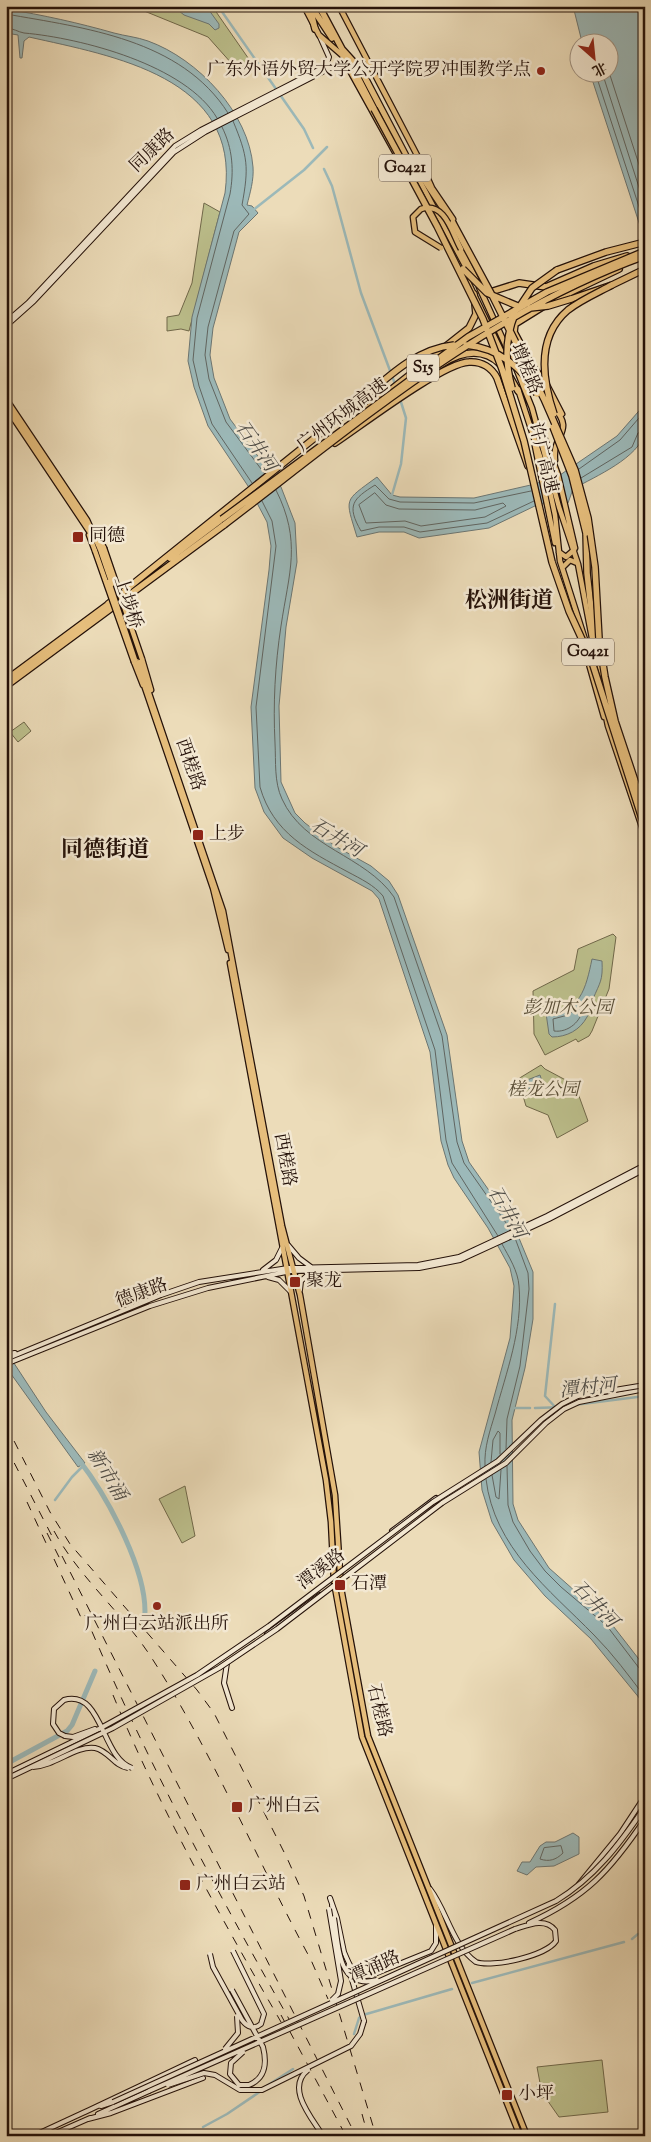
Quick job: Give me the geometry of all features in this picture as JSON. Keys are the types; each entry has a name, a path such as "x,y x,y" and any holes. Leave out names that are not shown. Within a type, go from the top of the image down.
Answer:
{"highway":[{"path":"310,6 315,28"},
{"path":"310,6 334,41"},
{"path":"318,6 342,56"},
{"name":"增槎路","path":"318,6 342,50 360,70 409,162 425,181"},
{"name":"许广高速","path":"342,56 374,109 437,226 480,312 502,370 519,424 552,562 569,611 591,659 645,828"},
{"name":"许广高速","path":"425,181 452,223 500,310 567,449 578,480 588,518 596,567 602,662 610,705 645,811"},
{"path":"437,226 468,276 487,293 511,304 526,308 548,306 612,285"},
{"path":"519,424 506,353 510,326 525,297 542,279 563,267 606,252 645,242"},
{"path":"480,289 489,294 519,283 543,287 594,266 643,254"},
{"path":"530,362 516,335 514,326 568,294 643,254"},
{"name":"广州环城高速","path":"6,680 435,360 493,322 554,289 643,254"},
{"name":"广州环城高速","path":"6,686 221,520 318,453 439,363 494,328 564,290 643,254"},
{"path":"567,449 545,386 544,354 554,327 563,315 612,285 645,269"},
{"path":"354,420 471,325 476,314 474,294"},
{"path":"221,520 410,360 437,348 464,345 480,347 500,355 518,368 530,381 562,448 576,490 586,530 598,617"},
{"path":"410,392 427,376 454,358 466,353 475,352 488,355 497,361 518,391"},
{"path":"318,453 440,373 468,362 484,365 495,374 532,477"},
{"path":"586,530 589,595 596,652"}],"main road":[{"path":"304,6 319,35 359,74 412,177"},
{"name":"增槎路","path":"339,6 432,188 451,214 470,252 481,279 480,289"},
{"name":"同康路","path":"298,82 328,63 329,54 319,35"},
{"name":"同康路","path":"6,322 28,303 171,149 268,96 333,66 351,69"},
{"name":"增槎路","path":"351,69 388,144 412,177 474,294 518,391 549,477"},
{"name":"同康路","path":"6,326 34,301 169,156 212,126"},
{"name":"增槎路","path":"409,162 480,289 516,368 535,419 557,508 578,564 596,652 645,806"},
{"path":"423,170 425,181 432,188"},
{"path":"459,266 450,254 415,232 413,217 421,208 433,207 442,213 480,289"},
{"path":"503,339 564,423"},
{"path":"530,362 562,414 564,423 555,451 556,469"},
{"path":"516,368 558,475 567,505 576,557"},
{"path":"548,401 552,395"},
{"path":"6,399 85,521"},
{"path":"6,407 85,521"},
{"path":"535,439 540,479 560,561"},
{"name":"增槎路","path":"557,508 558,550 562,569 577,614 608,726 645,836"},
{"name":"上埗桥","path":"85,521 99,550 138,661"},
{"path":"558,550 566,557 574,550"},
{"path":"562,569 565,563 570,560 578,564"},
{"path":"577,614 594,690 608,726"},
{"name":"西槎路","path":"138,661 145,688 219,909 291,1270"},
{"name":"西槎路","path":"138,661 221,902 285,1245"},
{"path":"606,716 610,712 615,715"},
{"path":"291,1270 422,1268 460,1260 645,1167"},
{"path":"293,1296 280,1280 262,1273 276,1260 285,1245 313,1270"},
{"name":"德康路","path":"6,1364 45,1345 187,1285 291,1270"},
{"name":"石槎路","path":"291,1270 300,1295 335,1495 339,1571 348,1637 368,1736 527,2136"},
{"name":"石槎路","path":"291,1270 293,1296 326,1480 331,1522 334,1582 360,1730 375,1773 520,2136"},
{"path":"300,1295 302,1281 313,1270"},
{"name":"德康路","path":"6,1359 177,1296 262,1273"},
{"path":"6,1354 22,1352"},
{"name":"潭溪路","path":"6,1774 174,1689 229,1654 317,1591 443,1495 498,1461 541,1420 570,1400 645,1385"},
{"name":"潭溪路","path":"6,1779 93,1738 177,1694 255,1644 454,1494 506,1463 564,1409 579,1402 645,1389"},
{"path":"339,1571 430,1501 443,1495"},
{"path":"232,1708 224,1683 227,1662 312,1599 325,1592"},
{"path":"29,1767 45,1767 76,1752 92,1748 102,1751 122,1767 132,1768 119,1761 116,1757 98,1721 84,1702 67,1699 54,1709 53,1724 62,1734 72,1737 99,1728"},
{"path":"576,1888 614,1842 645,1796"},
{"name":"潭涌路","path":"85,2112 113,2102 541,1909 576,1888 609,1857 645,1807"},
{"name":"潭涌路","path":"88,2119 558,1909 589,1887 614,1863 645,1819"},
{"path":"426,1884 436,1897 456,1937 472,1960 482,1964 500,1963 544,1951 556,1941 555,1930 547,1924 532,1924 515,1929"},
{"path":"318,2008 336,1996 341,1984 330,1898"},
{"path":"331,1907 340,1957 348,1974 363,1982 396,1973"},
{"path":"149,2091 204,2074 215,2075 240,2090 253,2092 268,2088 351,2046 362,2029 362,2010 343,1950 337,1918 331,1907"},
{"path":"343,1950 350,1967 358,1975 366,1977 431,1951 436,1943 436,1924"},
{"path":"210,1954 213,1967 242,2020 249,2026 256,2027 263,2020 262,2010 233,1951"},
{"path":"232,1990 263,2047 265,2062 264,2071 257,2081 249,2085 239,2085 232,2078 231,2063 237,2056 256,2044"},
{"path":"211,2057 229,2046 238,2032 239,2022 236,2009"},
{"path":"33,2136 195,2060"},
{"path":"316,2065 301,2076 298,2090 323,2136"},
{"path":"49,2136 88,2119 111,2113 203,2078"}],"green space":[{"path":"132,6 212,6 253,65 241,74 208,37"},
{"path":"204,203 220,212 189,331 181,329 167,331 167,317 179,315 192,283"},
{"path":"24,722 31,731 18,742 10,732"},
{"name":"彭加木公园","path":"613,934 616,937 609,989 592,1031 589,1036 578,1042 576,1039 545,1055 534,1034 533,991 574,970 578,949"},
{"name":"槎龙公园","path":"541,1065 575,1085 588,1121 557,1138 548,1115 526,1106 518,1079"},
{"path":"185,1486 195,1536 182,1543 159,1499"},
{"path":"602,2060 608,2112 559,2117 545,2097 539,2099 537,2084 540,2083 537,2067"}],"water":[{"path":"173,6 206,6 219,24 219,28 215,30 209,24 184,15"},
{"path":"573,6 645,6 645,241 593,82 618,82 618,32 580,32"},
{"path":"6,9 140,38 167,49 185,61 218,90 242,127 253,167 252,186 247,205 252,206 258,213 239,232 213,328 210,355 214,378 230,419 281,487 295,523 297,562 286,627 279,706 281,782 295,813 305,823 335,846 371,866 389,881 398,895 447,1035 462,1141 469,1162 514,1226 533,1272 533,1319 525,1368 512,1420 513,1504 518,1520 549,1568 610,1622 645,1667 645,1705 591,1639 545,1596 514,1560 492,1522 482,1490 479,1452 510,1338 514,1286 510,1268 488,1228 454,1178 448,1165 441,1141 430,1052 379,899 372,891 312,858 283,838 264,812 255,788 251,707 271,546 267,522 248,486 208,426 194,387 188,361 192,317 225,193 225,154 213,122 192,98 165,79 132,64 97,53 29,37 24,41 22,58 20,58 18,35 6,33"},
{"path":"645,404 645,432 634,450 626,458 573,489 568,503 539,504 489,528 419,538 404,532 379,532 357,537 350,514 350,501 358,491 377,477 392,495 400,497 474,498 535,484 560,475 617,436"},
{"path":"592,959 602,961 602,973 588,1015 581,1026 572,1032 563,1036 552,1037 549,1034 546,1013 567,1009 580,997 587,980"},
{"path":"540,1075 543,1084 525,1090 522,1082"},
{"path":"6,1351 46,1412 85,1463 78,1467 6,1367"},
{"path":"573,1833 579,1837 579,1854 554,1866 536,1867 527,1875 517,1871 522,1862 530,1862 540,1846 546,1842 555,1842"}],"waterway":[{"path":"218,6 304,129 313,148"},
{"path":"252,211 304,170 327,147"},
{"path":"324,169 332,186 361,293 395,384"},
{"path":"392,495 401,464 406,418 400,399"},
{"path":"555,1304 545,1396 556,1408"},
{"name":"潭村河","path":"574,1405 645,1396"},
{"name":"潭村河","path":"535,1408 566,1407"},
{"name":"潭村河","path":"512,1408 530,1408"},
{"name":"新市涌","path":"79,1460 102,1494 125,1538 141,1583 145,1604 144,1623"},
{"path":"55,1500 83,1466"},
{"name":"新市涌","path":"6,1764 67,1731 72,1725 95,1671"},
{"path":"632,1939 638,1934"},
{"path":"472,1983 624,1942"},
{"path":"354,2034 359,2018 363,2015 452,1989"},
{"path":"265,2087 293,2069"},
{"path":"203,2127 227,2114 261,2091"}],"railway":[{"path":"6,1425 50,1512 70,1544 197,1690 214,1713 287,1858 304,1896 376,2136"},
{"path":"6,1447 53,1538"},
{"path":"27,1502 46,1543"},
{"path":"54,1531 76,1565 141,1643 175,1696 216,1771 311,1960 328,1999"},
{"path":"47,1533 63,1565"},
{"path":"62,1556 356,2136"},
{"path":"54,1559 84,1624"},
{"path":"85,1615 107,1667 181,1820 289,2019"},
{"path":"113,1695 150,1779 192,1862 281,2022"},
{"path":"281,2015 346,2136"},
{"path":"362,2114 368,2136"}],"place":[{"name":"广东外语外贸大学公开学院罗冲围教学点","path":"541,71"},
{"name":"同德","path":"78,537"},
{"name":"上步","path":"198,835"},
{"name":"聚龙","path":"295,1282"},
{"name":"石潭","path":"340,1585"},
{"name":"广州白云站派出所","path":"157,1606"},
{"name":"广州白云","path":"237,1807"},
{"name":"广州白云站","path":"185,1885"},
{"name":"小坪","path":"507,2095"}],"district":[{"name":"松洲街道","path":"509,602"},
{"name":"同德街道","path":"105,851"}],"water label":[{"name":"石井河","path":"255,447"},
{"name":"石井河","path":"336,839"},
{"name":"石井河","path":"506,1213"},
{"name":"石井河","path":"594,1605"}]}
